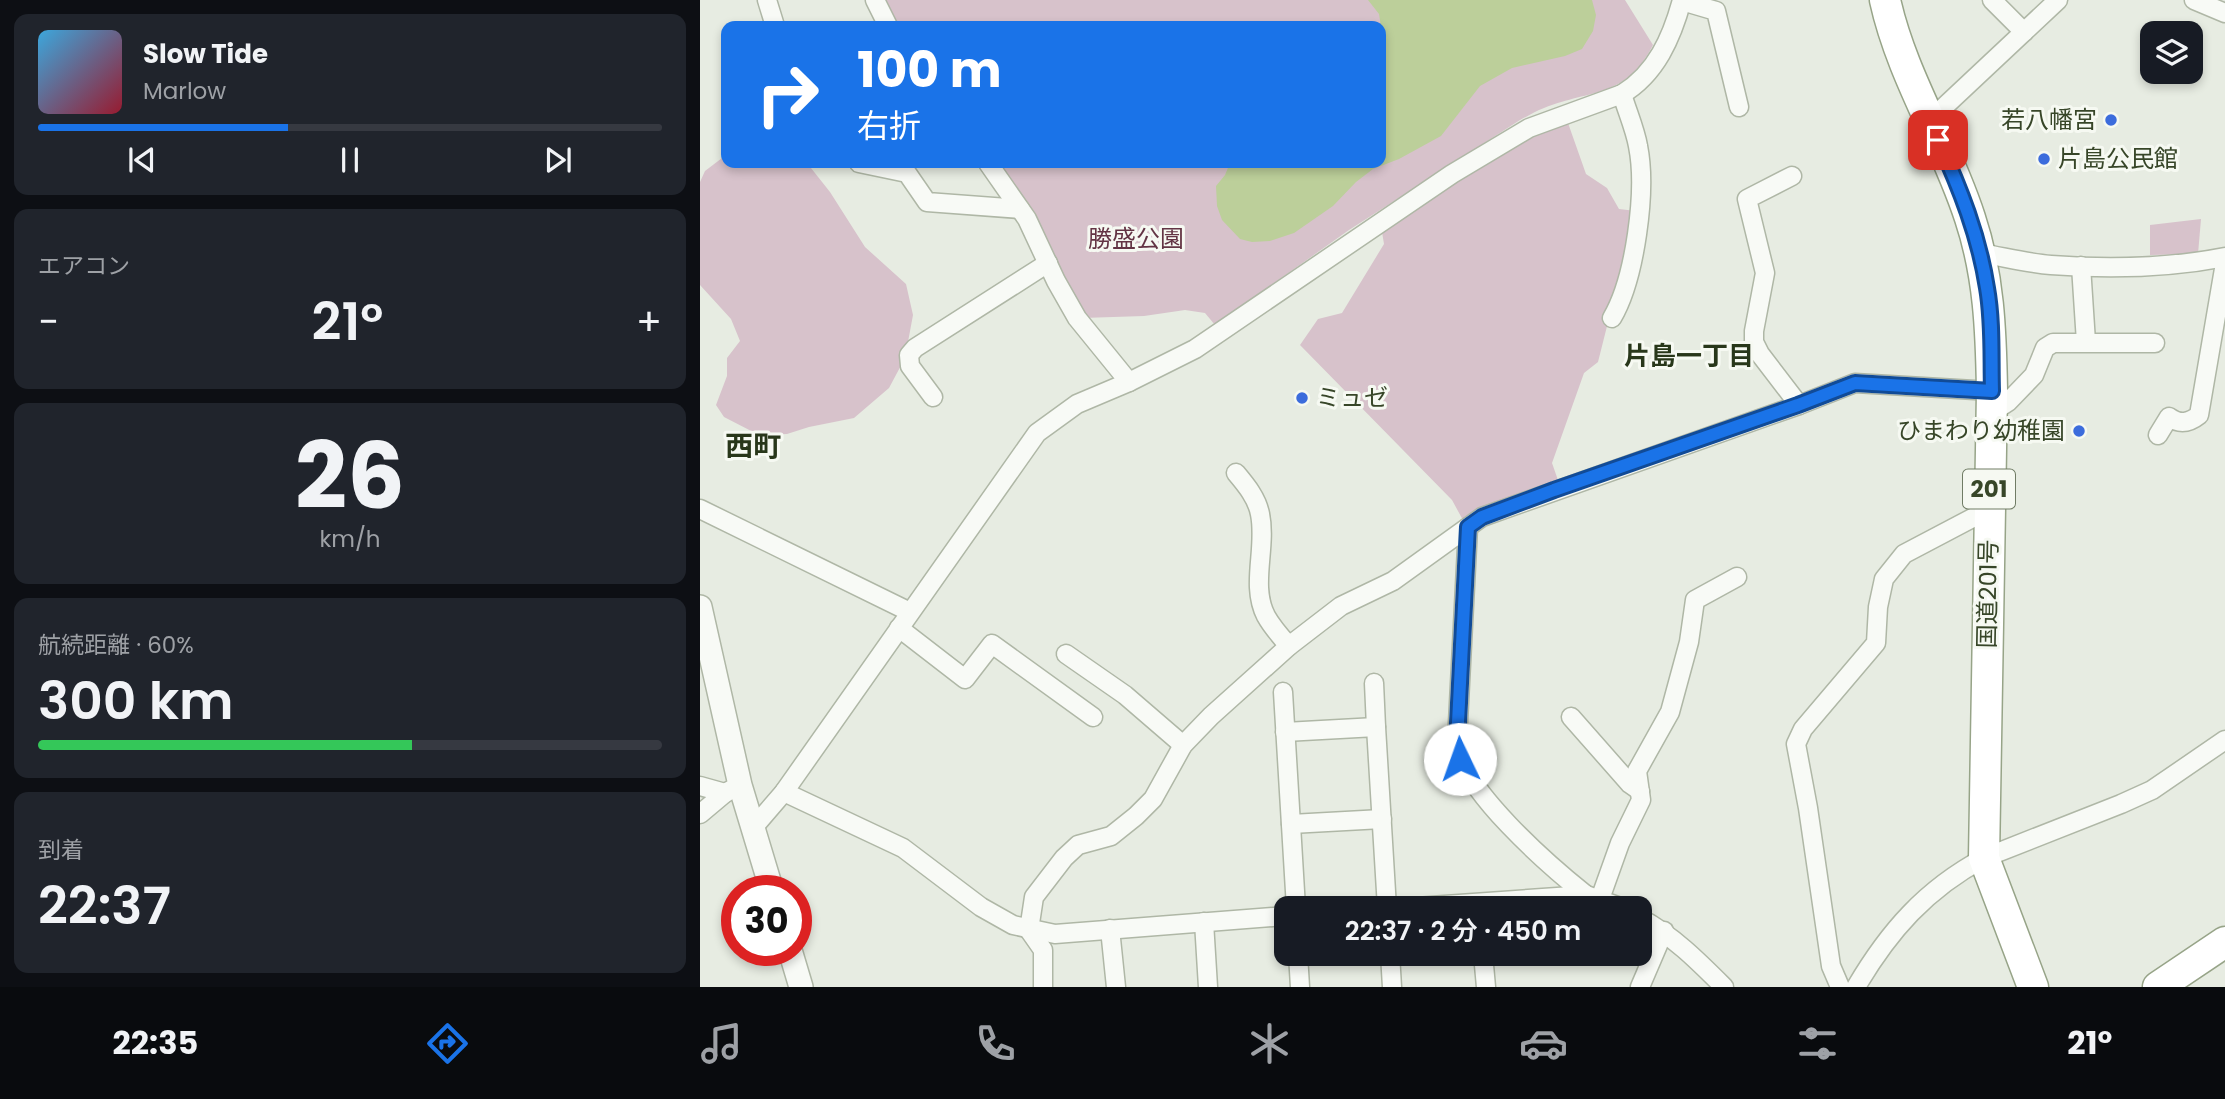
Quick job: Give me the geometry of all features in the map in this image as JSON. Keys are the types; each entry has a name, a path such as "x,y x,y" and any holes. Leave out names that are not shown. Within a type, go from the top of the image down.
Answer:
{"highway":[{"name":"国道201号","path":"1885,0 1905,65 1970,217 1980,253 1991,321 1984,858 2033,987"},
{"path":"2158,987 2225,942"}],"street":[{"path":"767,0 773,21"},
{"path":"876,0 886,21"},
{"path":"1992,0 2024,32"},
{"path":"1929,121 2058,0"},
{"path":"2194,0 2225,13"},
{"path":"753,828 784,792 1038,433 1077,404 1195,349 1452,174 1529,128 1622,94 1636,86 1649,72 1666,45 1682,1 1716,11 1739,107"},
{"path":"1612,318 1621,302 1631,262 1640,211 1642,174 1638,145 1622,94"},
{"path":"883,168 907,173 927,202 1020,209"},
{"path":"991,168 1020,209 1077,318 1129,382"},
{"path":"1792,176 1747,199 1765,273 1754,342 1798,405"},
{"path":"1980,253 2049,265 2146,265 2225,257"},
{"path":"933,397 910,366 909,355 915,348 1048,263"},
{"path":"2158,435 2169,417 2176,422 2184,422 2199,415 2225,263"},
{"path":"2081,265 2086,342"},
{"path":"1043,987 1043,950 1029,930 1034,897 1042,884 1077,845 1111,836 1136,816 1153,799 1182,745 1289,646 1341,606 1393,582 1482,517 1855,383 2008,402 2034,374 2045,348 2053,344 2155,343"},
{"path":"1236,473 1247,487 1260,514 1261,554 1258,581 1265,615 1289,646"},
{"path":"700,509 909,612"},
{"path":"1840,987 1831,966 1796,744 1803,729 1876,643 1878,607 1884,579 1904,554 1980,514 1989,512"},
{"path":"1468,527 1457,742 1460,759 1482,792 1549,865 1592,896"},
{"path":"1594,896 1641,800 1637,771 1670,712 1689,642 1695,600 1737,577"},
{"path":"700,607 732,789 753,828 767,875"},
{"path":"899,628 965,679 992,643 1093,717"},
{"path":"1066,654 1125,695 1182,745"},
{"path":"1374,683 1386,896"},
{"path":"1283,692 1295,896"},
{"path":"1571,717 1630,784 1640,791"},
{"path":"1285,732 1376,727"},
{"path":"1856,987 1880,948 1913,909 1968,867 1984,858 2152,790 2225,740"},
{"path":"700,786 732,789"},
{"path":"700,814 732,789"},
{"path":"784,792 903,848 981,907 1013,925 1029,930 1055,934 1274,917"},
{"path":"1291,824 1382,819"},
{"path":"1204,922 1208,987"},
{"path":"1652,924 1690,952 1724,987"},
{"path":"1110,929 1116,987"},
{"path":"1640,987 1664,931"},
{"path":"795,966 802,987"},
{"path":"1299,966 1300,987"},
{"path":"1391,966 1392,987"},
{"path":"1484,966 1486,987"}],"green space":[{"name":"勝盛公園","path":"881,0 1625,0 1653,45 1643,62 1619,83 1544,108 1520,120 1349,230 1215,325 1205,313 1185,310 1144,316 1082,318 997,168 1386,168 1386,21 892,21"},
{"path":"1568,123 1586,174 1607,188 1619,209 1636,211 1598,362 1584,373 1552,463 1559,483 1464,522 1452,500 1300,345 1318,319 1342,313 1384,244 1381,226 1541,130"},
{"path":"721,159 721,168 811,168 830,192 865,247 906,284 913,315 905,358 889,388 854,418 787,434 759,435 724,417 716,405 727,376 727,358 740,341 731,319 700,285 700,182 705,171"},
{"path":"2201,219 2198,254 2150,255 2150,225"}],"shaded area":[{"path":"1368,0 1592,0 1596,15 1593,31 1582,49 1565,56 1512,68 1480,86 1441,136 1386,164 1386,21 1380,21 1379,14"},
{"path":"1228,168 1376,168 1356,182 1333,206 1294,233 1270,241 1252,242 1240,239 1222,220 1217,206 1216,186"}],"place":[{"name":"若八幡宮","path":"2111,120"},
{"name":"片島公民館","path":"2044,159"},
{"name":"ミュゼ","path":"1302,398"},
{"name":"ひまわり幼稚園","path":"2079,431"}],"district":[{"name":"片島一丁目","path":"1689,356"},
{"name":"西町","path":"753,446"}],"route":[{"path":"1460,759 1457,742 1468,527 1482,517 1855,383 1992,391 1991,321 1980,253 1970,217 1938,140"}]}
